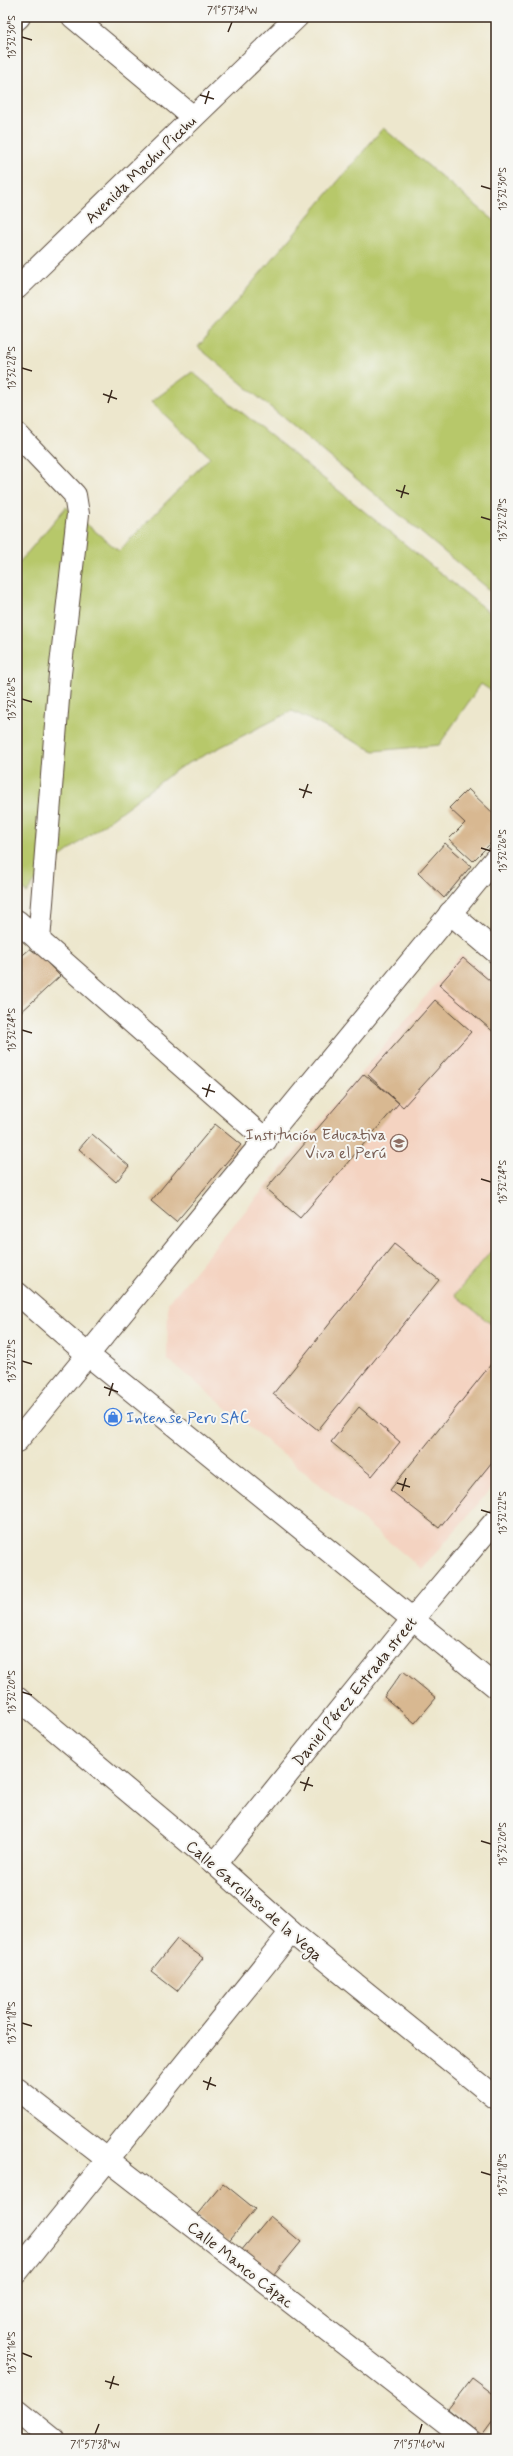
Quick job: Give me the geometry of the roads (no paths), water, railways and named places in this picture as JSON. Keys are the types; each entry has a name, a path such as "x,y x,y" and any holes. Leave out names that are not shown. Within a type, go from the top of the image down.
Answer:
{"street":[{"path":"74,17 194,117"},
{"name":"Avenida Machu Picchu","path":"17,288 297,17"},
{"path":"17,434 75,495 78,514 60,674 39,941"},
{"path":"17,1441 266,1140 496,858"},
{"path":"450,913 496,952"},
{"path":"17,921 266,1140"},
{"path":"17,1293 88,1355 496,1687"},
{"name":"Daniel Pérez Estrada street","path":"215,1864 412,1620 496,1520"},
{"name":"Calle Garcilaso de la Vega","path":"17,1698 215,1864 291,1932 496,2098"},
{"path":"17,2272 291,1932"},
{"name":"Calle Manco Cápac","path":"17,2089 106,2160 467,2439"},
{"path":"17,2410 53,2439"}],"place":[{"name":"Institución Educativa Viva el Perú","path":"399,1143"},
{"name":"Intense Peru SAC","path":"113,1417"}]}
